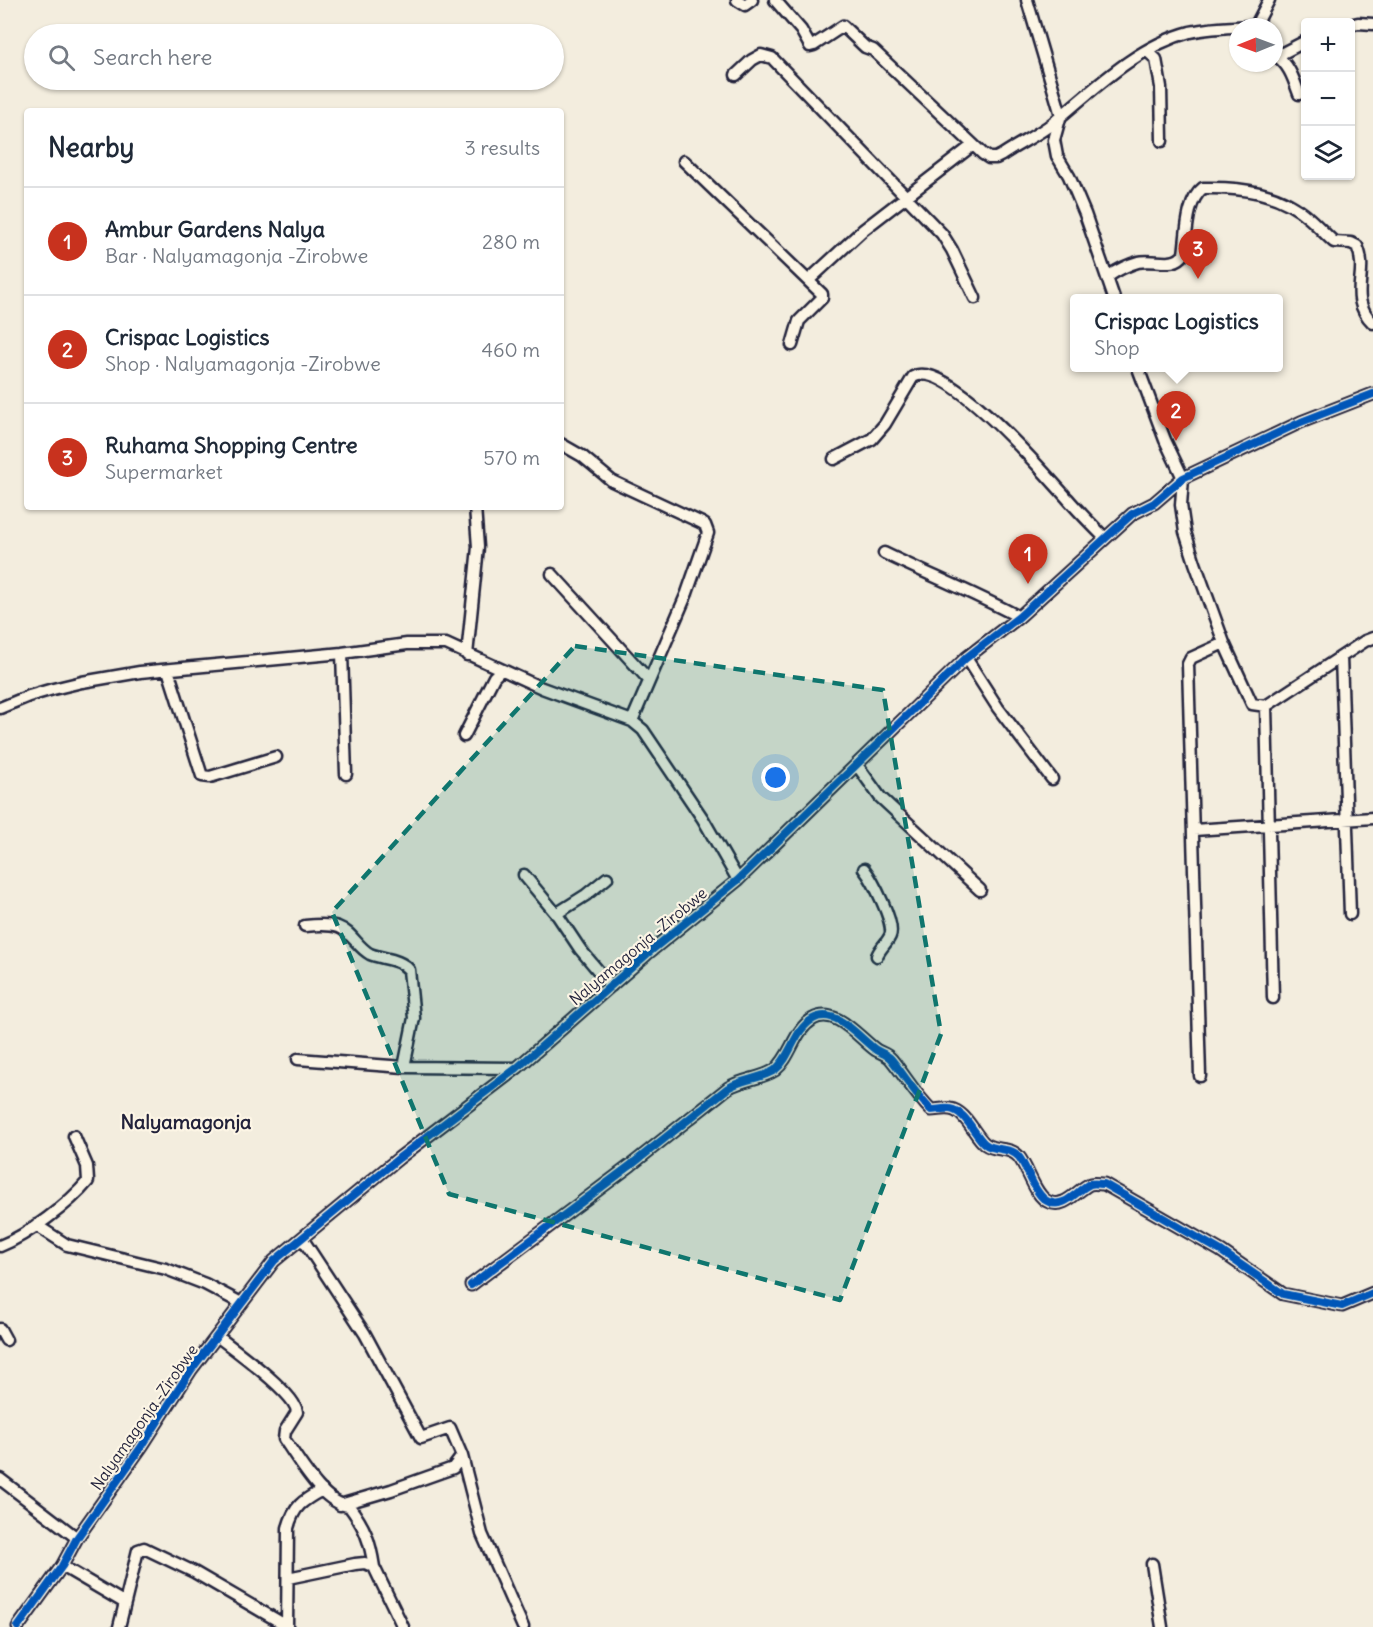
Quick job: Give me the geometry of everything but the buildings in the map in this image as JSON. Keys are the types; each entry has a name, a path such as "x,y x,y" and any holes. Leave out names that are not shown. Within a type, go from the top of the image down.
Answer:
{"street":[{"path":"737,0 745,5 752,0"},
{"path":"775,0 801,30 810,46 843,26 865,47 873,50 989,158 996,158 1051,124 1086,94 1147,51 1188,33 1229,27"},
{"path":"1027,0 1061,115 1054,140 1057,156 1069,176 1085,214 1113,294"},
{"path":"1259,18 1269,0"},
{"path":"1355,24 1373,24"},
{"path":"1283,51 1301,43"},
{"path":"1147,51 1156,59 1161,87 1162,141"},
{"path":"736,75 761,55 772,58 904,198 942,234 975,298"},
{"path":"1283,60 1291,71 1299,94"},
{"path":"809,280 863,230 973,145"},
{"path":"684,161 821,292 823,296 799,321 792,345"},
{"path":"1107,277 1117,270 1140,261 1175,262 1180,259 1184,254 1193,201 1203,188 1248,189 1270,195 1298,211 1334,242 1351,243 1357,246 1361,254 1359,302 1365,315 1373,323"},
{"path":"1140,372 1165,440 1183,478 1181,505 1185,532 1224,643 1249,700 1256,706 1266,706 1373,638"},
{"path":"834,459 872,439 885,424 913,377 919,373 925,374 944,382 998,423 1105,538"},
{"name":"Nalyamagonja -Zirobwe","path":"18,1627 62,1566 77,1538 142,1446 191,1370 274,1261 399,1158 517,1068 654,947 738,880 966,658 1019,617 1132,514 1154,504 1183,478 1301,422 1373,394"},
{"path":"564,446 582,456 612,481 702,523 708,533 687,593 632,721"},
{"path":"466,655 478,548 475,510"},
{"path":"884,553 1019,617"},
{"path":"552,574 649,680"},
{"path":"1200,1076 1188,664 1191,658 1224,643"},
{"path":"0,708 28,696 82,682 140,672 342,653 407,644 446,645 542,688 632,721 643,730 678,781 738,880"},
{"path":"342,653 345,774"},
{"path":"1341,657 1350,915"},
{"path":"966,658 998,708 1052,778"},
{"path":"168,670 202,776 210,777 276,757"},
{"path":"464,736 494,677 501,670"},
{"path":"1266,706 1273,998"},
{"path":"857,765 880,796 980,890"},
{"path":"1194,830 1373,818"},
{"path":"864,869 888,914 891,926 891,935 880,948 877,956"},
{"path":"524,875 611,986"},
{"path":"556,914 607,878"},
{"path":"305,926 338,927 350,934 363,949 402,964 409,970 414,1018 404,1067"},
{"path":"471,1285 631,1165 728,1088 737,1082 774,1070 782,1062 799,1031 814,1019 824,1016 840,1021 877,1051 890,1058 905,1080 931,1110 950,1109 956,1112 969,1123 987,1145 1012,1151 1019,1157 1041,1196 1049,1202 1058,1203 1068,1200 1092,1183 1104,1184 1221,1251 1283,1294 1342,1306 1373,1293"},
{"path":"298,1059 404,1067 517,1068"},
{"path":"0,1246 18,1238 36,1225 82,1189 88,1181 87,1166 74,1136"},
{"path":"36,1225 67,1245 166,1269 205,1284 241,1303"},
{"path":"302,1238 365,1334 421,1438 450,1428 462,1456 482,1534 523,1627"},
{"path":"0,1329 6,1340"},
{"path":"217,1336 294,1402 297,1412 285,1431 284,1439 321,1490 340,1505 349,1506 364,1528 369,1539 374,1567 403,1627"},
{"path":"340,1505 453,1468 462,1456"},
{"path":"0,1479 77,1538"},
{"path":"119,1627 138,1550 144,1548 194,1572 287,1626 288,1528 292,1514 300,1503 321,1490"},
{"path":"288,1578 355,1564 365,1563 374,1567"},
{"path":"1152,1564 1162,1627"},
{"path":"62,1566 125,1603"}],"highlighted area":[{"path":"575,646 883,690 941,1034 840,1300 449,1194 332,912"}],"cycle path":[{"path":"18,1627 62,1566 77,1538 142,1446 191,1370 274,1261 399,1158 517,1068 647,954 738,880 966,658 1019,617 1132,514 1154,503 1183,478 1301,422 1373,394"},
{"path":"471,1285 631,1165 728,1088 775,1070 806,1024 822,1016 839,1020 876,1050 889,1057 931,1110 956,1111 985,1144 1011,1151 1019,1157 1032,1182 1044,1199 1049,1202 1060,1203 1090,1184 1104,1184 1221,1251 1283,1294 1342,1306 1373,1293"}],"place":[{"name":"Ruhama Shopping Centre","path":"1198,279"},
{"name":"Crispac Logistics","path":"1176,441"},
{"name":"Ambur Gardens Nalya","path":"1028,584"}],"district":[{"name":"Nalyamagonja","path":"186,1122"}]}
